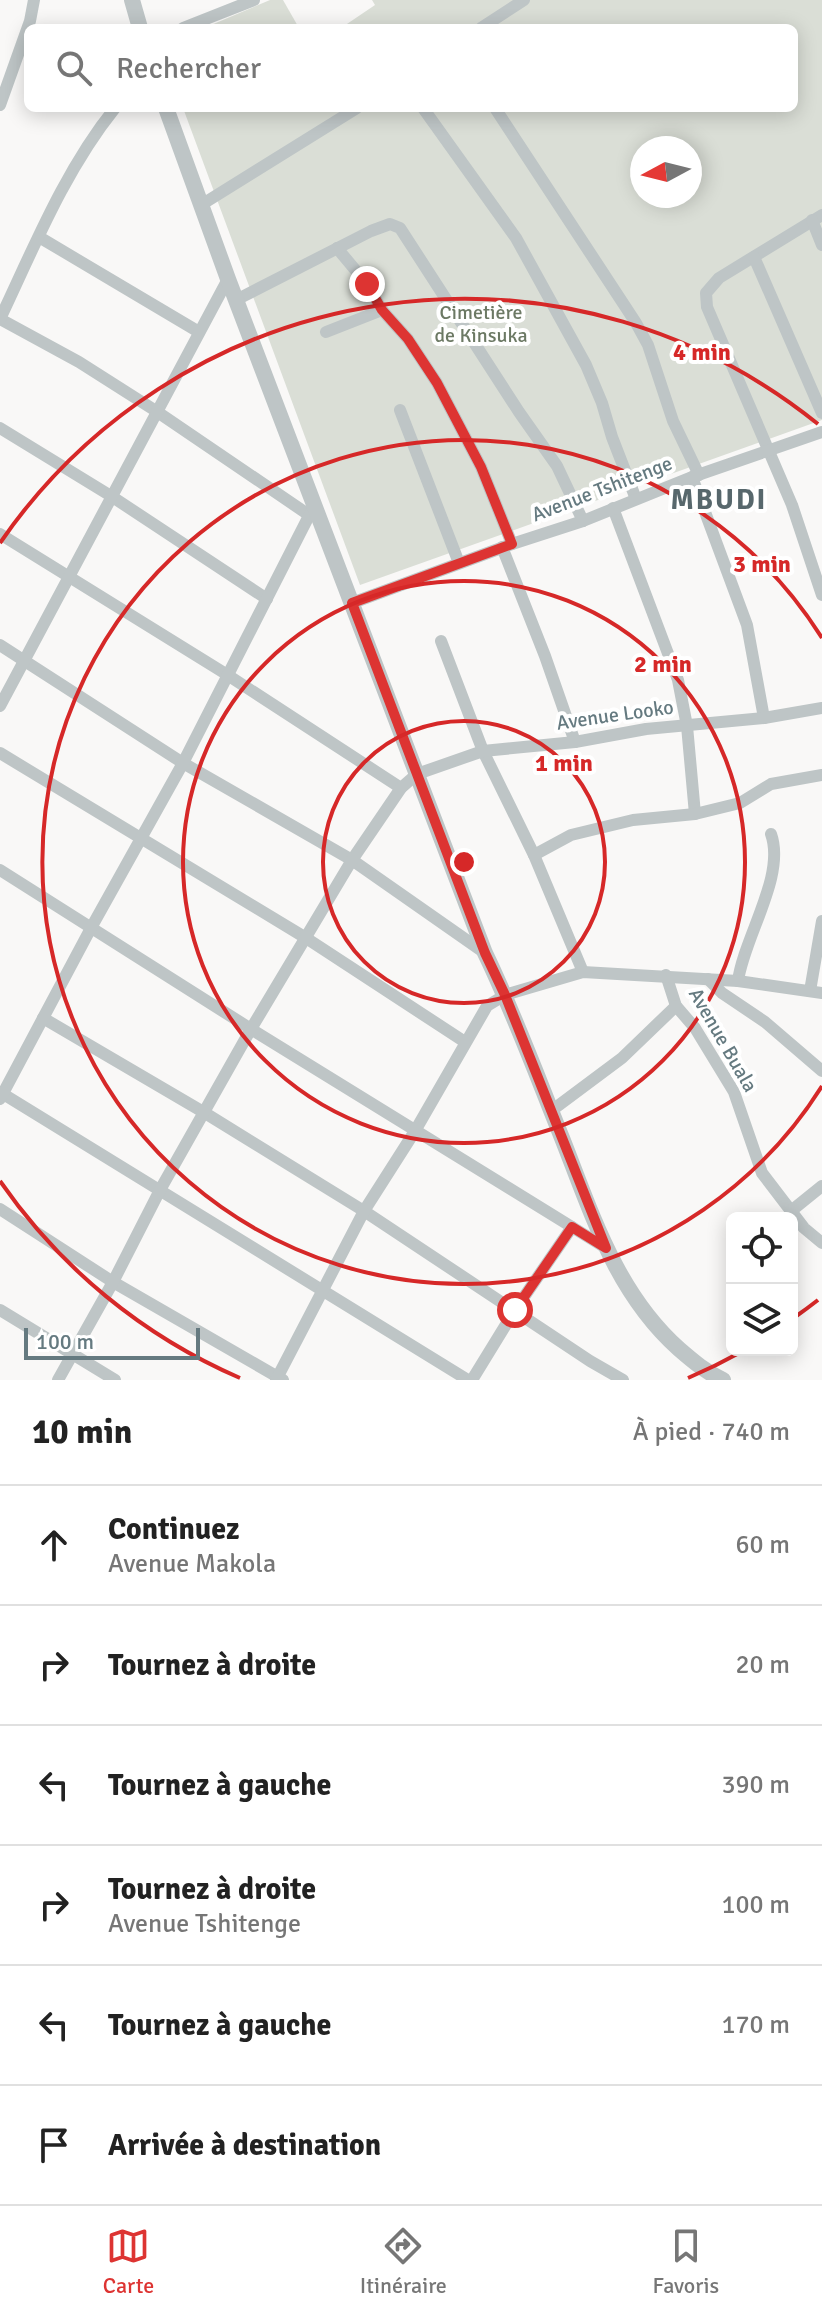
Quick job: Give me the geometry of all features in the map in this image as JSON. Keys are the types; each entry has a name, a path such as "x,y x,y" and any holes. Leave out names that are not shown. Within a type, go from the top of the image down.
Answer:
{"street":[{"path":"29,24 34,0"},
{"path":"132,0 139,24"},
{"path":"193,24 254,0"},
{"path":"487,24 524,0"},
{"path":"0,105 6,73 24,34"},
{"path":"112,112 83,153 0,319 79,362 312,510"},
{"path":"167,112 312,510 352,603 485,953 505,995 606,1248 639,1306 666,1337 702,1376 723,1380"},
{"path":"201,205 351,112"},
{"path":"426,112 516,238 586,365 636,499"},
{"path":"498,112 648,345 747,625 764,718"},
{"path":"822,245 817,218 719,278 706,293 707,307 792,505 822,595"},
{"path":"236,300 371,231 390,224 400,228 557,466 583,521"},
{"path":"39,237 199,332"},
{"path":"337,248 367,284 382,310 408,339 437,383 487,480 575,742"},
{"path":"754,257 822,413"},
{"path":"0,706 228,279"},
{"path":"326,332 382,310"},
{"path":"400,410 459,563"},
{"path":"0,428 111,496 267,599"},
{"name":"Avenue Tshitenge","path":"352,603 822,432"},
{"path":"613,508 678,680 687,726 695,814"},
{"path":"312,510 183,763 1,1095 470,1380 572,1227"},
{"path":"0,534 226,674 401,788"},
{"path":"441,641 483,751 534,855 583,972"},
{"path":"0,645 183,763 352,860 485,953"},
{"name":"Avenue Looko","path":"417,774 483,751 575,742 646,729 764,718 822,708"},
{"path":"0,753 306,938 465,1042"},
{"path":"58,1380 251,1029 352,860 401,788 417,774"},
{"path":"534,855 571,835 633,820 695,814 740,803 771,784 822,775"},
{"path":"738,981 741,961 775,862 771,834"},
{"path":"0,870 606,1248"},
{"path":"0,1209 113,1282 279,1379 364,1211 415,1131 487,1006 505,995 583,972 738,981 816,992 822,921"},
{"name":"Avenue Buala","path":"666,975 676,1006 695,1028 734,1092 762,1173 804,1228 822,1243"},
{"path":"708,979 822,1071"},
{"path":"551,1111 622,1058 676,1006"},
{"path":"43,1018 364,1211 623,1380"},
{"path":"791,1211 822,1186"},
{"path":"0,1310 115,1380"}],"green space":[{"path":"270,0 283,0 297,24 213,24"},
{"name":"Cimetière de Kinsuka","path":"372,0 822,0 822,420 360,585 184,112 798,112 798,24 347,24 375,5"}],"district":[{"name":"MBUDI","path":"719,500"}],"route":[{"path":"367,284 382,310 408,339 464,431 512,544 352,603 485,953 505,995 606,1248 572,1227 515,1310"}]}
